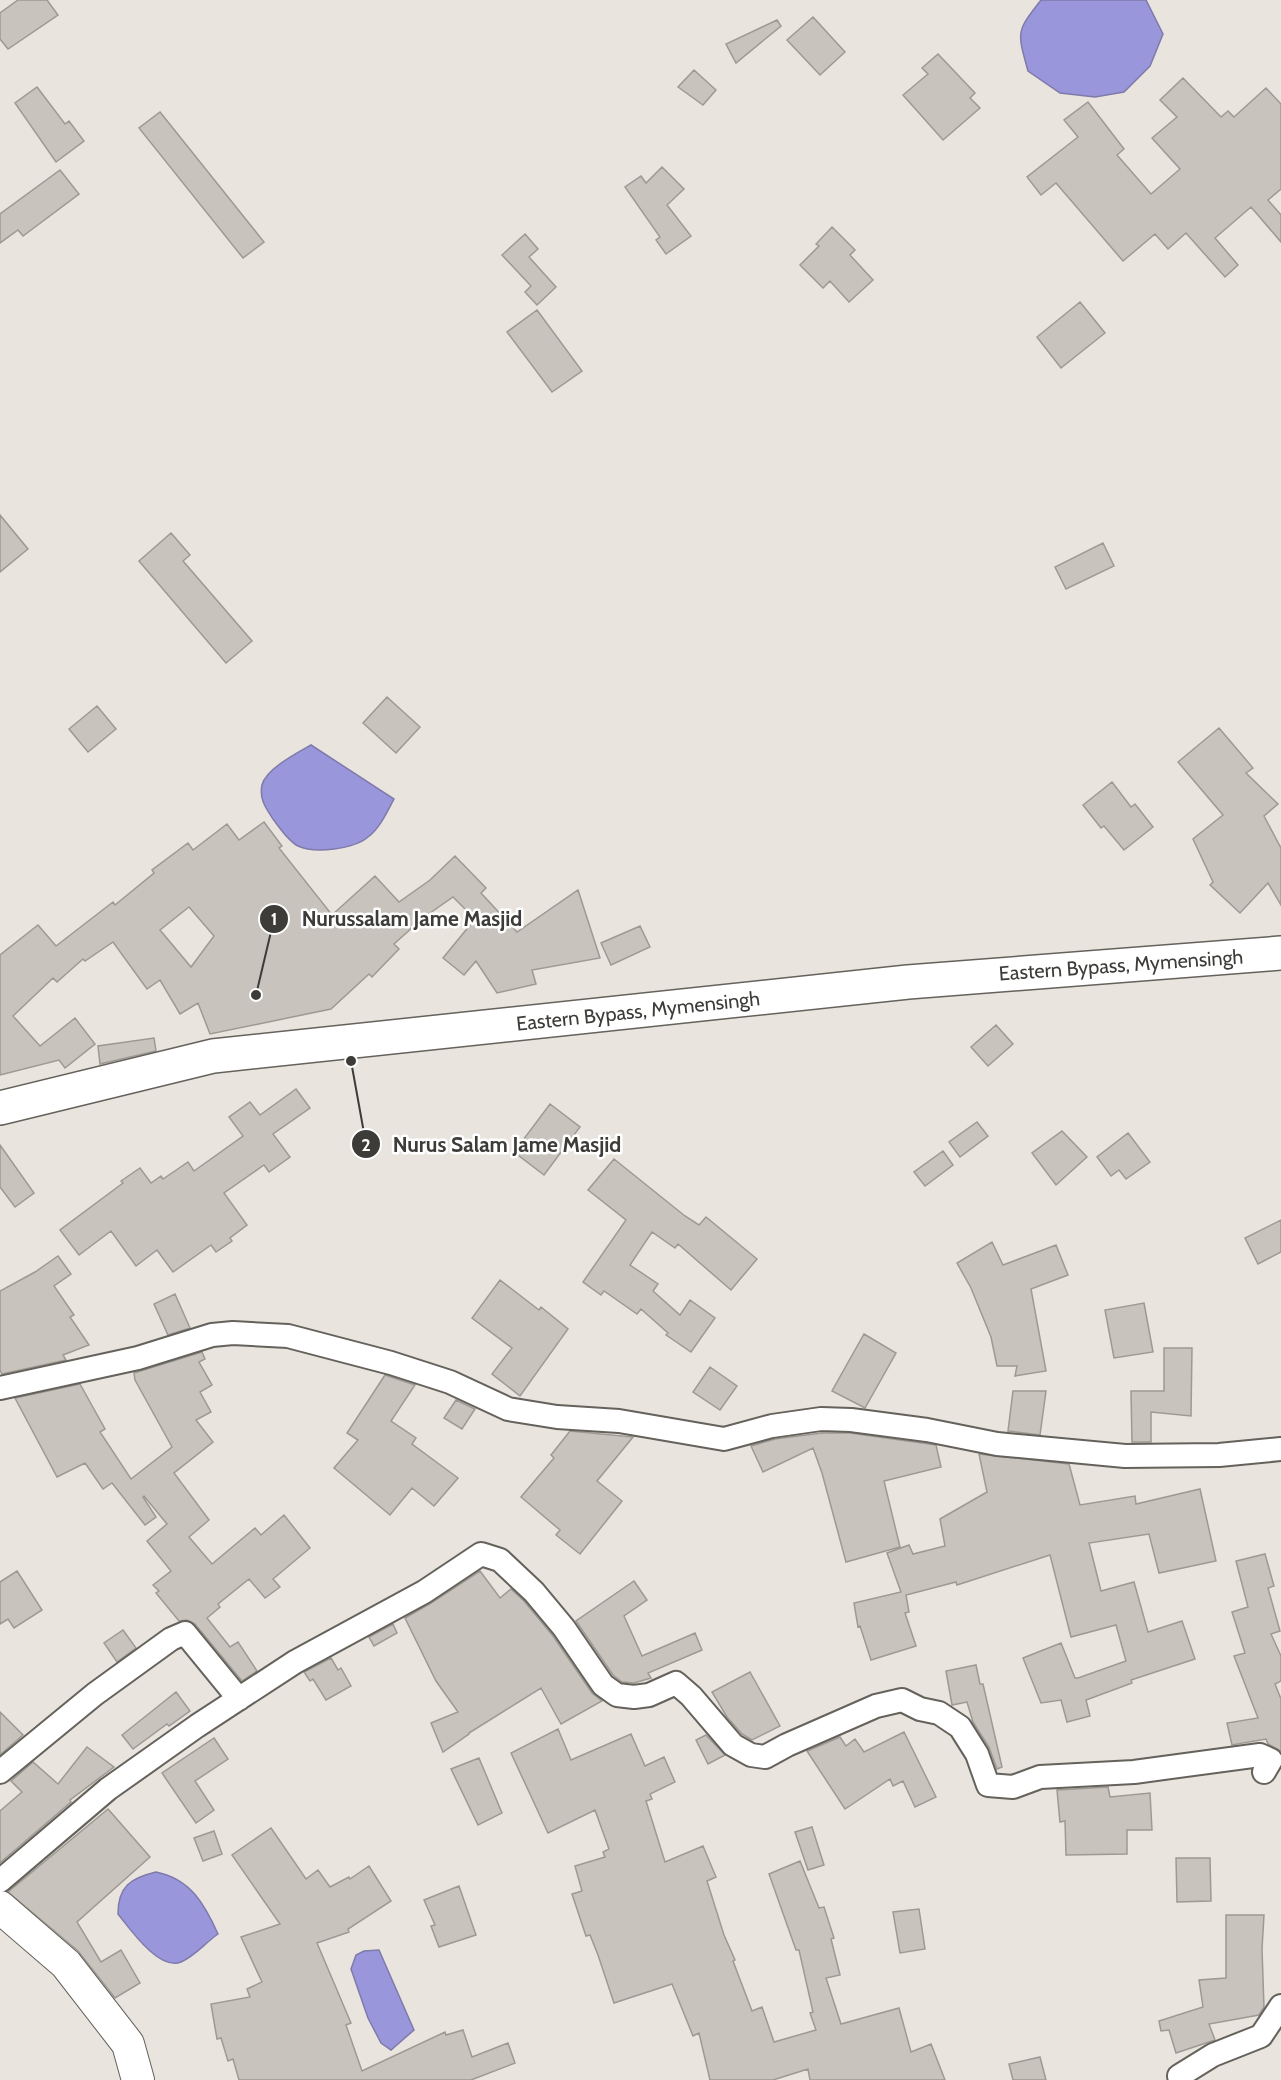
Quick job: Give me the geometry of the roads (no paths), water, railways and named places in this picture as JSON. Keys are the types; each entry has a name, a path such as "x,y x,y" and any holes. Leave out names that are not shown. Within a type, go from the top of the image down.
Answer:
{"highway":[{"name":"Eastern Bypass, Mymensingh","path":"0,1108 213,1056 908,982 1281,953"}],"street":[{"path":"0,1388 138,1358 212,1335 233,1333 288,1336 382,1360 450,1382 508,1409 557,1417 619,1421 724,1438 772,1426 821,1419 851,1420 927,1430 997,1444 1125,1456 1219,1455 1281,1449"},
{"path":"0,1881 108,1789 197,1726 294,1662 424,1592 481,1554 500,1560 534,1592 564,1628 603,1686 617,1695 634,1698 649,1695 676,1683 691,1696 733,1745 751,1755 765,1757 876,1706 902,1700 920,1709 939,1713 960,1727 977,1754 988,1785 1013,1787 1040,1777 1134,1772 1260,1755 1271,1760 1264,1772"},
{"path":"0,1772 95,1694 171,1639 185,1633 238,1699"},
{"path":"0,1907 66,1964 128,2044 138,2080"},
{"path":"1180,2080 1179,2076 1213,2055 1261,2036 1281,2006"}],"place":[{"name":"Nurussalam Jame Masjid","path":"256,995"},
{"name":"Nurus Salam Jame Masjid","path":"351,1061"}]}
